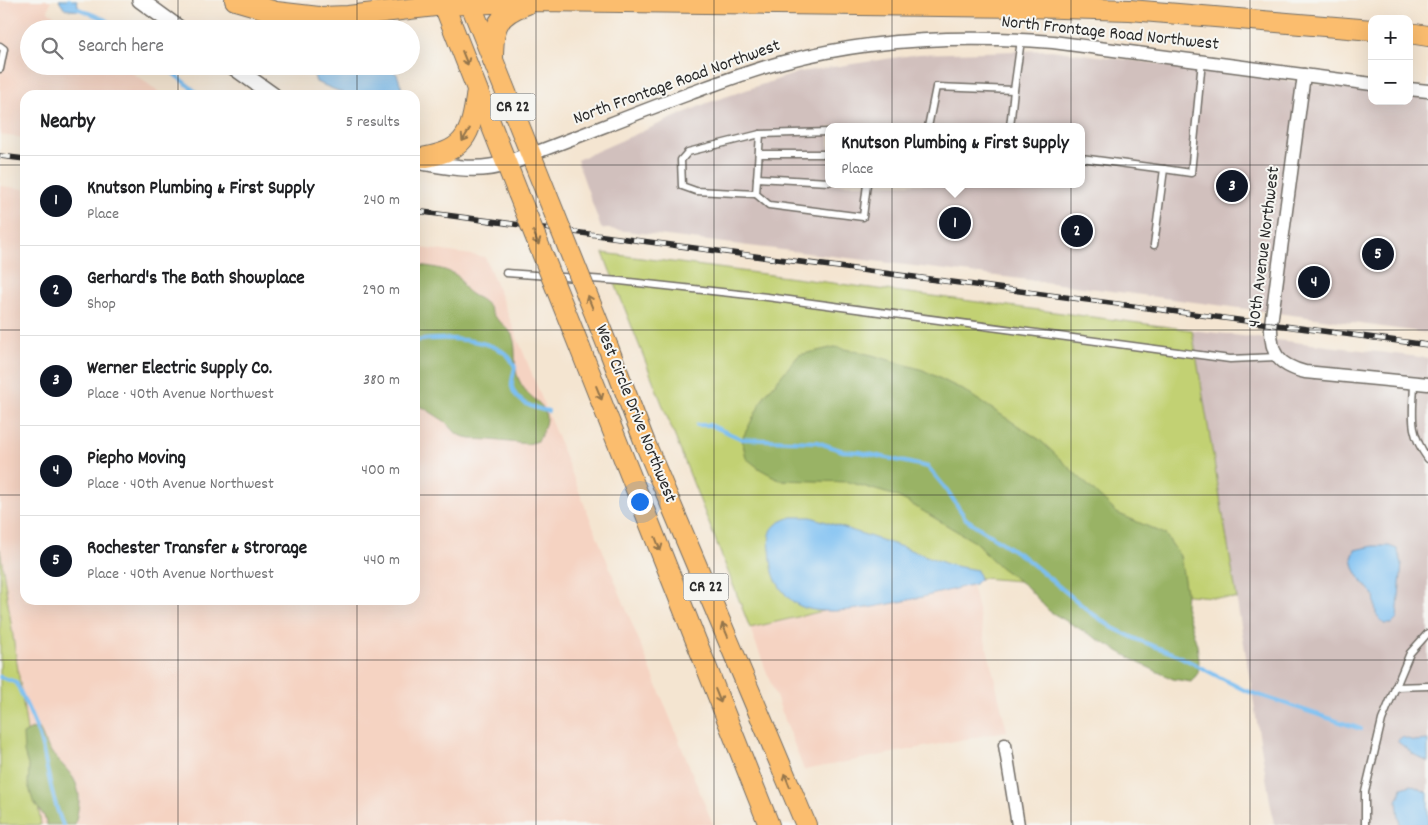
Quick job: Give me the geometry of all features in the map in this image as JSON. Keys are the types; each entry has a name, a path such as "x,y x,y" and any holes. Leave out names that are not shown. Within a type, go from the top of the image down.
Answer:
{"main road":[{"path":"235,0 276,12 319,17 348,16 443,2 536,1 1091,9 1368,29"},
{"path":"1155,0 1368,28"},
{"path":"494,60 495,34 501,18 513,9 536,1"},
{"name":"West Circle Drive Northwest","path":"443,2 769,825"},
{"name":"West Circle Drive Northwest","path":"469,2 532,154 645,443 806,825"},
{"path":"420,159 450,151 465,139 473,120 477,88"}],"street":[{"path":"140,0 168,20"},
{"name":"North Frontage Road Northwest","path":"532,154 741,75 798,58 838,50 897,42 958,39 1021,40 1086,45 1368,83"},
{"path":"245,75 266,90"},
{"name":"40th Avenue Northwest","path":"1277,357 1271,340 1271,324 1304,75"},
{"path":"1413,89 1428,91"},
{"path":"420,161 466,168 492,167 532,154"},
{"path":"1277,357 1294,369 1305,372 1428,384"},
{"path":"1005,745 1018,825"}],"lane":[{"path":"1010,123 1021,40"},
{"path":"0,69 1,48"},
{"path":"1085,159 1191,173 1202,61"},
{"path":"929,123 936,86 1014,90"},
{"path":"825,132 760,134 688,152 681,160 682,186 696,191 756,194 769,205 863,217 867,188"},
{"path":"756,194 760,134"},
{"path":"759,154 825,154"},
{"path":"1154,245 1164,170"},
{"path":"757,178 825,182"},
{"path":"506,273 620,281 767,297 1230,360 1277,357"},
{"path":"1414,383 1412,428 1420,448 1428,459"},
{"path":"1364,825 1365,792 1382,720 1410,653 1428,633"},
{"path":"1395,688 1428,686"}],"shaded area":[{"path":"0,0 51,0 48,11 60,20 20,20 20,75 135,75 156,90 20,90 20,137 0,135"},
{"path":"1051,50 1368,90 1368,105 1413,105 1413,97 1428,99 1428,333 1029,280 601,228 577,160 707,103 800,72 919,54"},
{"path":"0,186 20,188 20,605 420,605 420,248 485,257 713,825 41,825 0,549"},
{"path":"1192,330 1428,358 1428,825 1274,825"},
{"path":"970,577 1007,731 804,770 750,628"}],"green space":[{"path":"603,253 1192,330 1237,599 970,577 750,628"},
{"path":"420,266 441,269 456,275 466,290 486,304 493,315 506,327 514,340 516,369 519,380 524,389 545,411 546,418 538,441 528,444 470,439 457,434 446,422 420,407"},
{"path":"835,347 872,355 923,370 963,390 1040,440 1117,513 1165,534 1180,556 1186,592 1185,606 1197,645 1198,673 1191,682 1173,679 1139,663 1049,611 1026,586 1000,567 984,552 980,545 906,501 896,496 849,482 780,480 760,469 746,458 742,439 765,395 799,355"},
{"path":"0,549 41,825 0,825"},
{"path":"39,728 49,749 70,773 76,784 79,799 75,825 47,825 44,816 33,801 28,784 29,769 24,752 23,734 32,729"}],"water":[{"path":"59,0 77,0 79,10 67,9 62,6"},
{"path":"314,75 397,75 402,90 336,90 316,82"},
{"path":"792,517 811,517 950,565 977,570 980,579 975,584 911,600 858,609 813,610 798,605 782,591 772,569 769,542 771,532 776,524"},
{"path":"1373,546 1389,546 1397,549 1402,563 1397,619 1392,624 1384,624 1376,614 1374,595 1362,582 1354,568 1352,558 1355,550"},
{"path":"1402,737 1414,741 1428,740 1428,762 1413,754 1397,741"},
{"path":"1411,785 1428,793 1428,825 1400,825 1397,801 1402,788"}],"waterway":[{"path":"69,0 74,7 106,20"},
{"path":"175,75 194,90"},
{"path":"420,341 464,340 478,342 501,350 509,357 515,367 512,387 517,397 526,404 548,411"},
{"path":"697,425 710,425 742,439 817,442 843,451 860,452 928,467 947,490 966,519 1025,558 1090,612 1113,628 1177,655 1244,690 1361,729"},
{"path":"0,677 16,682 31,715 39,736 55,803 63,825"}],"railway":[{"path":"0,156 20,158"},
{"path":"420,212 1428,345"}],"place":[{"name":"Werner Electric Supply Co.","path":"1232,186"},
{"name":"Knutson Plumbing & First Supply","path":"955,223"},
{"name":"Gerhard's The Bath Showplace","path":"1077,231"},
{"name":"Rochester Transfer & Strorage","path":"1378,254"},
{"name":"Piepho Moving","path":"1314,282"}]}
